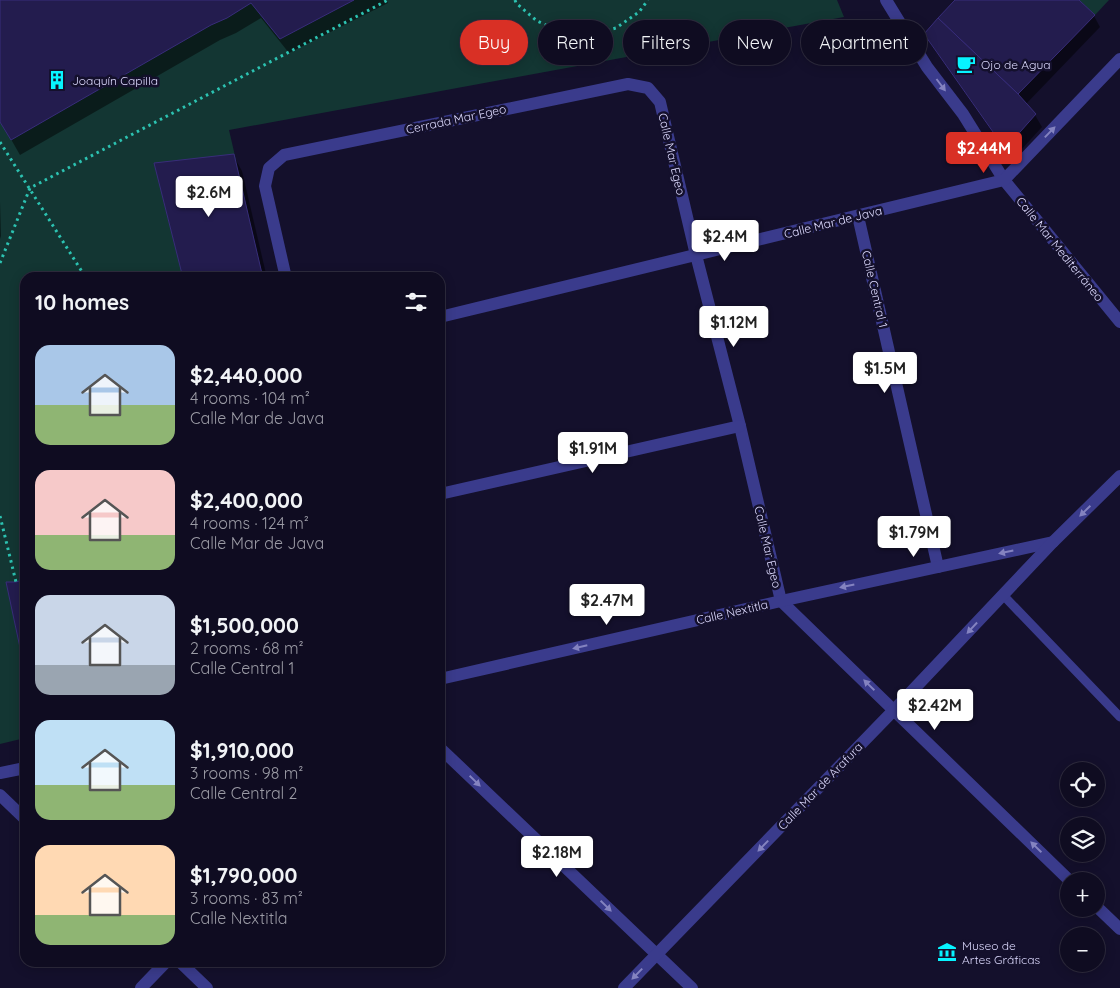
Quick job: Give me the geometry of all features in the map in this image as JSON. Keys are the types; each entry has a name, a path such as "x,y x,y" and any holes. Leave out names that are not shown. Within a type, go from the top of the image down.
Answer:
{"street":[{"name":"Calle Mar Mediterráneo","path":"886,0 927,67 963,114 1004,180 1120,322"},
{"path":"1004,180 1120,59"},
{"name":"Cerrada Mar Egeo","path":"285,272 265,186 269,168 284,155 628,84 648,88 660,102"},
{"name":"Calle Mar Egeo","path":"660,102 781,600 1061,872"},
{"name":"Calle Mar de Java","path":"445,316 1004,180"},
{"name":"Calle Central 1","path":"858,216 938,567"},
{"path":"445,493 740,426"},
{"name":"Calle Mar de Arafura","path":"624,988 894,710 1053,542 1120,476"},
{"name":"Calle Nextitla","path":"445,678 781,600 1053,542"},
{"path":"445,753 692,988"},
{"path":"0,773 20,769"},
{"path":"0,796 20,814"},
{"path":"1105,915 1120,929"},
{"path":"141,988 161,967"},
{"path":"185,967 207,988"}],"lane":[{"path":"1003,595 1120,718"}],"path":[{"path":"0,263 30,188 388,0"},
{"path":"515,0 537,21 562,32 590,35 616,28 639,12 648,0"},
{"path":"0,142 82,272"},
{"path":"0,516 16,582"}],"green space":[{"path":"0,0 837,0 844,17 828,20 801,20 801,25 791,27 791,20 719,20 719,40 709,42 709,20 623,20 623,58 613,59 613,20 538,20 538,65 583,65 229,130 262,272 20,272 20,739 0,744"},
{"path":"1079,0 1109,0 1095,15"}],"building":[{"name":"Joaquín Capilla","path":"0,0 354,0 280,39 251,3 11,140 0,122"},
{"path":"955,0 1079,0 1095,15 1018,94 938,18"},
{"name":"Ojo de Agua","path":"938,18 1018,94 1036,114 1005,149 927,38 927,31"},
{"path":"234,154 262,272 181,272 154,163"},
{"path":"20,581 20,648 6,582"}],"place":[{"name":"Ojo de Agua","path":"966,64"},
{"name":"Joaquín Capilla","path":"57,80"},
{"name":"Museo de Artes Gráficas","path":"947,952"}]}
